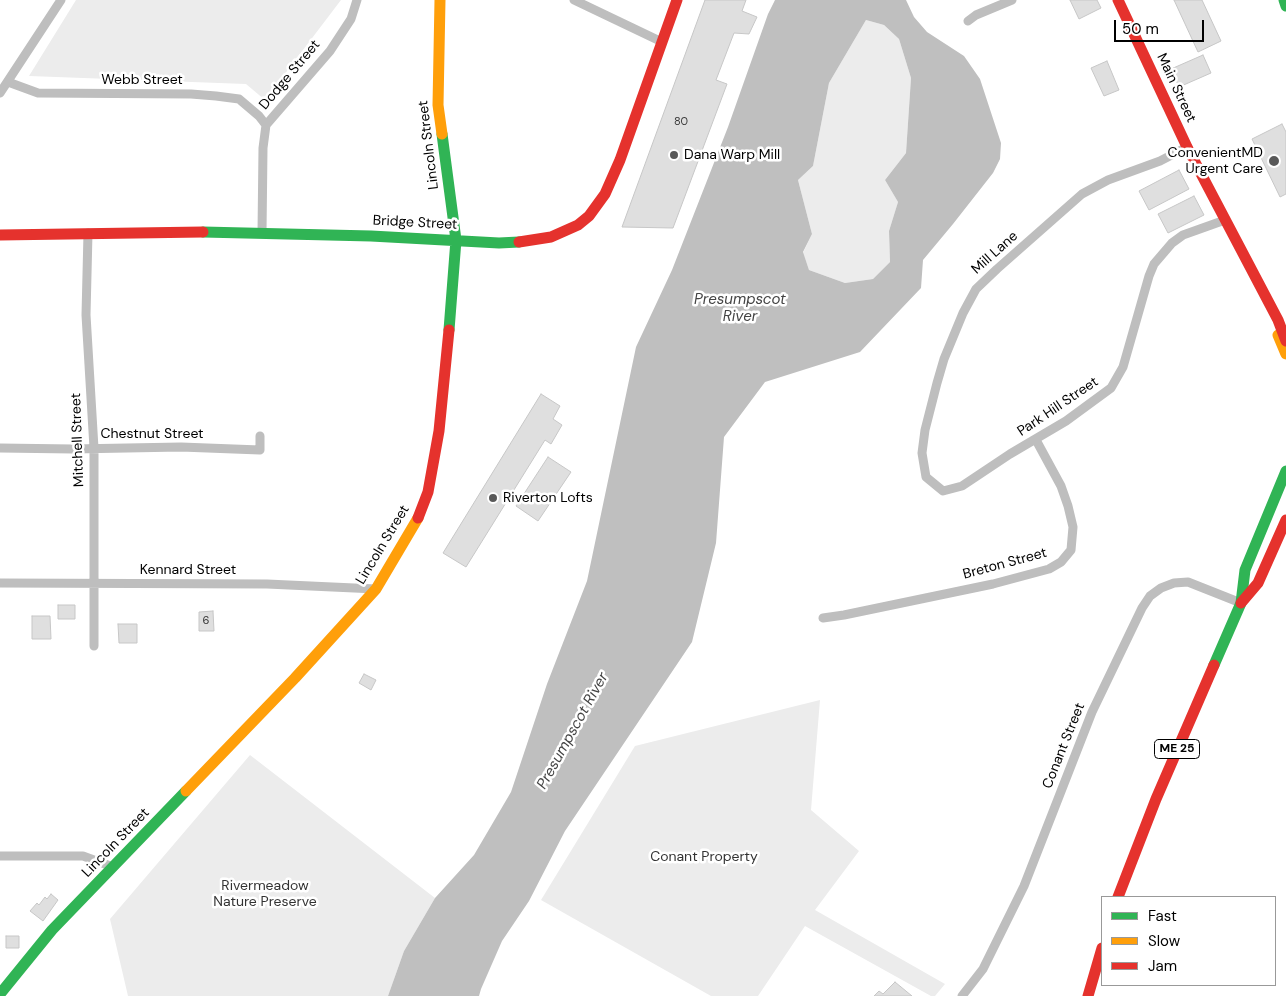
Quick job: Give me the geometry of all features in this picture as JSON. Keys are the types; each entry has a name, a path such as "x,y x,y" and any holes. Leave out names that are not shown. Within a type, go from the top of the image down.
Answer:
{"main road":[{"name":"Lincoln Street","path":"0,994 52,930 288,685 376,589 415,525 428,492 439,431 456,240 438,105 440,0"},
{"name":"Bridge Street","path":"0,235 262,233 499,243 542,239 565,232 589,216 598,206 611,183 676,0"},
{"name":"Main Street","path":"1118,0 1187,147 1282,323 1286,341"},
{"path":"1284,0 1286,6"},
{"path":"1282,323 1278,337 1286,354"},
{"path":"1241,603 1244,570 1286,471"},
{"path":"1241,603 1258,583 1286,520"},
{"name":"ME 25","path":"1118,896 1156,799 1241,603"},
{"path":"1088,996 1101,951"}],"street":[{"path":"0,93 60,0"},
{"name":"Dodge Street","path":"262,233 263,148 266,126 330,51 351,19 357,0"},
{"path":"574,0 662,42"},
{"path":"968,21 976,15 1012,0"},
{"name":"Webb Street","path":"8,82 38,92 191,94 239,99 259,116 266,126"},
{"name":"Mill Lane","path":"936,485 926,477 923,465 922,453 926,430 944,359 963,313 976,289 1082,194 1108,180 1160,161 1187,147"},
{"name":"Park Hill Street","path":"936,485 943,491 962,486 1010,454 1036,440 1111,388 1118,378 1130,345 1149,276 1162,254 1183,235 1225,220"},
{"name":"Mitchell Street","path":"88,233 86,315 94,448 94,646"},
{"name":"Chestnut Street","path":"0,448 181,447 260,450 260,436"},
{"name":"Breton Street","path":"823,618 844,616 994,584 1049,569 1061,562 1071,550 1073,526 1061,486 1036,440"},
{"name":"Kennard Street","path":"0,582 267,584 376,589"},
{"name":"Conant Street","path":"962,996 983,969 1024,886 1092,712 1142,608 1150,596 1161,588 1174,583 1188,582 1241,603"},
{"path":"0,856 83,856 113,867"}],"green space":[{"path":"76,0 341,0 265,100 246,84 29,76"},
{"path":"866,20 884,25 899,39 911,78 906,153 885,180 898,202 889,231 890,262 873,279 845,283 809,270 803,253 812,234 798,180 813,166 829,83"},
{"name":"Conant Property","path":"820,700 811,810 859,851 815,910 945,984 935,996 931,996 805,926 758,996 711,996 541,900 635,746"},
{"name":"Rivermeadow Nature Preserve","path":"250,755 435,898 404,951 388,996 128,996 110,919"}],"water":[{"name":"Presumpscot River","path":"775,0 906,0 914,17 927,32 964,56 980,79 1001,143 1000,159 993,173 923,260 921,288 860,352 765,382 724,437 716,543 692,642 565,831 529,901 502,941 479,996 388,996 404,951 435,898 474,855 511,792 547,684 587,581 636,347 672,270 728,127 768,14","holes":["866,20 884,25 899,39 911,78 906,153 885,180 898,202 889,231 890,262 873,279 845,283 809,270 803,252 812,234 798,180 813,166 829,83"]}],"building":[{"name":"Dana Warp Mill","path":"705,0 746,0 742,11 757,17 749,34 734,33 716,80 727,84 673,228 622,227"},
{"path":"1070,0 1097,0 1101,8 1079,19"},
{"path":"1174,0 1202,0 1221,41 1198,52"},
{"path":"1203,55 1211,73 1179,87 1171,69"},
{"path":"1107,61 1119,90 1104,96 1091,68"},
{"name":"ConvenientMD Urgent Care","path":"1282,124 1286,132 1286,194 1280,197 1252,139"},
{"path":"1179,170 1189,189 1149,210 1139,191"},
{"path":"1194,196 1204,215 1168,233 1158,214"},
{"name":"Riverton Lofts","path":"541,394 560,406 553,419 562,425 551,444 545,440 466,567 443,553"},
{"path":"548,457 571,472 538,521 516,506"},
{"path":"58,605 75,605 75,619 58,619"},
{"path":"213,611 214,631 199,631 199,612"},
{"path":"32,616 50,616 51,639 32,639"},
{"path":"118,624 137,624 137,643 119,643"},
{"path":"364,674 376,680 371,690 359,683"},
{"path":"51,894 58,900 43,921 30,911 37,903 39,905 45,897 47,899"},
{"path":"6,936 19,936 19,948 6,948"},
{"path":"895,982 912,996 874,996 879,991 883,994"}],"traffic: fast":[{"path":"1284,0 1286,6"},
{"path":"442,134 456,240 449,330"},
{"path":"203,232 371,236 499,243 519,242"},
{"path":"1214,665 1241,603 1245,570 1286,471"},
{"path":"0,994 52,930 186,791"}],"traffic: slow":[{"path":"440,0 438,105 442,134"},
{"path":"1278,335 1286,354"},
{"path":"186,791 295,678 376,589 418,518"}],"traffic: jam":[{"path":"519,242 551,237 578,225 589,216 605,194 620,160 677,0"},
{"path":"1118,0 1187,147 1278,320 1286,341"},
{"path":"0,235 203,232"},
{"path":"418,518 428,492 439,431 449,330"},
{"path":"1241,603 1258,583 1286,520"},
{"path":"1118,896 1156,799 1214,665"},
{"path":"1088,996 1101,951"}],"place":[{"name":"Dana Warp Mill","path":"674,155"},
{"name":"ConvenientMD Urgent Care","path":"1274,161"},
{"name":"Riverton Lofts","path":"493,498"}]}
